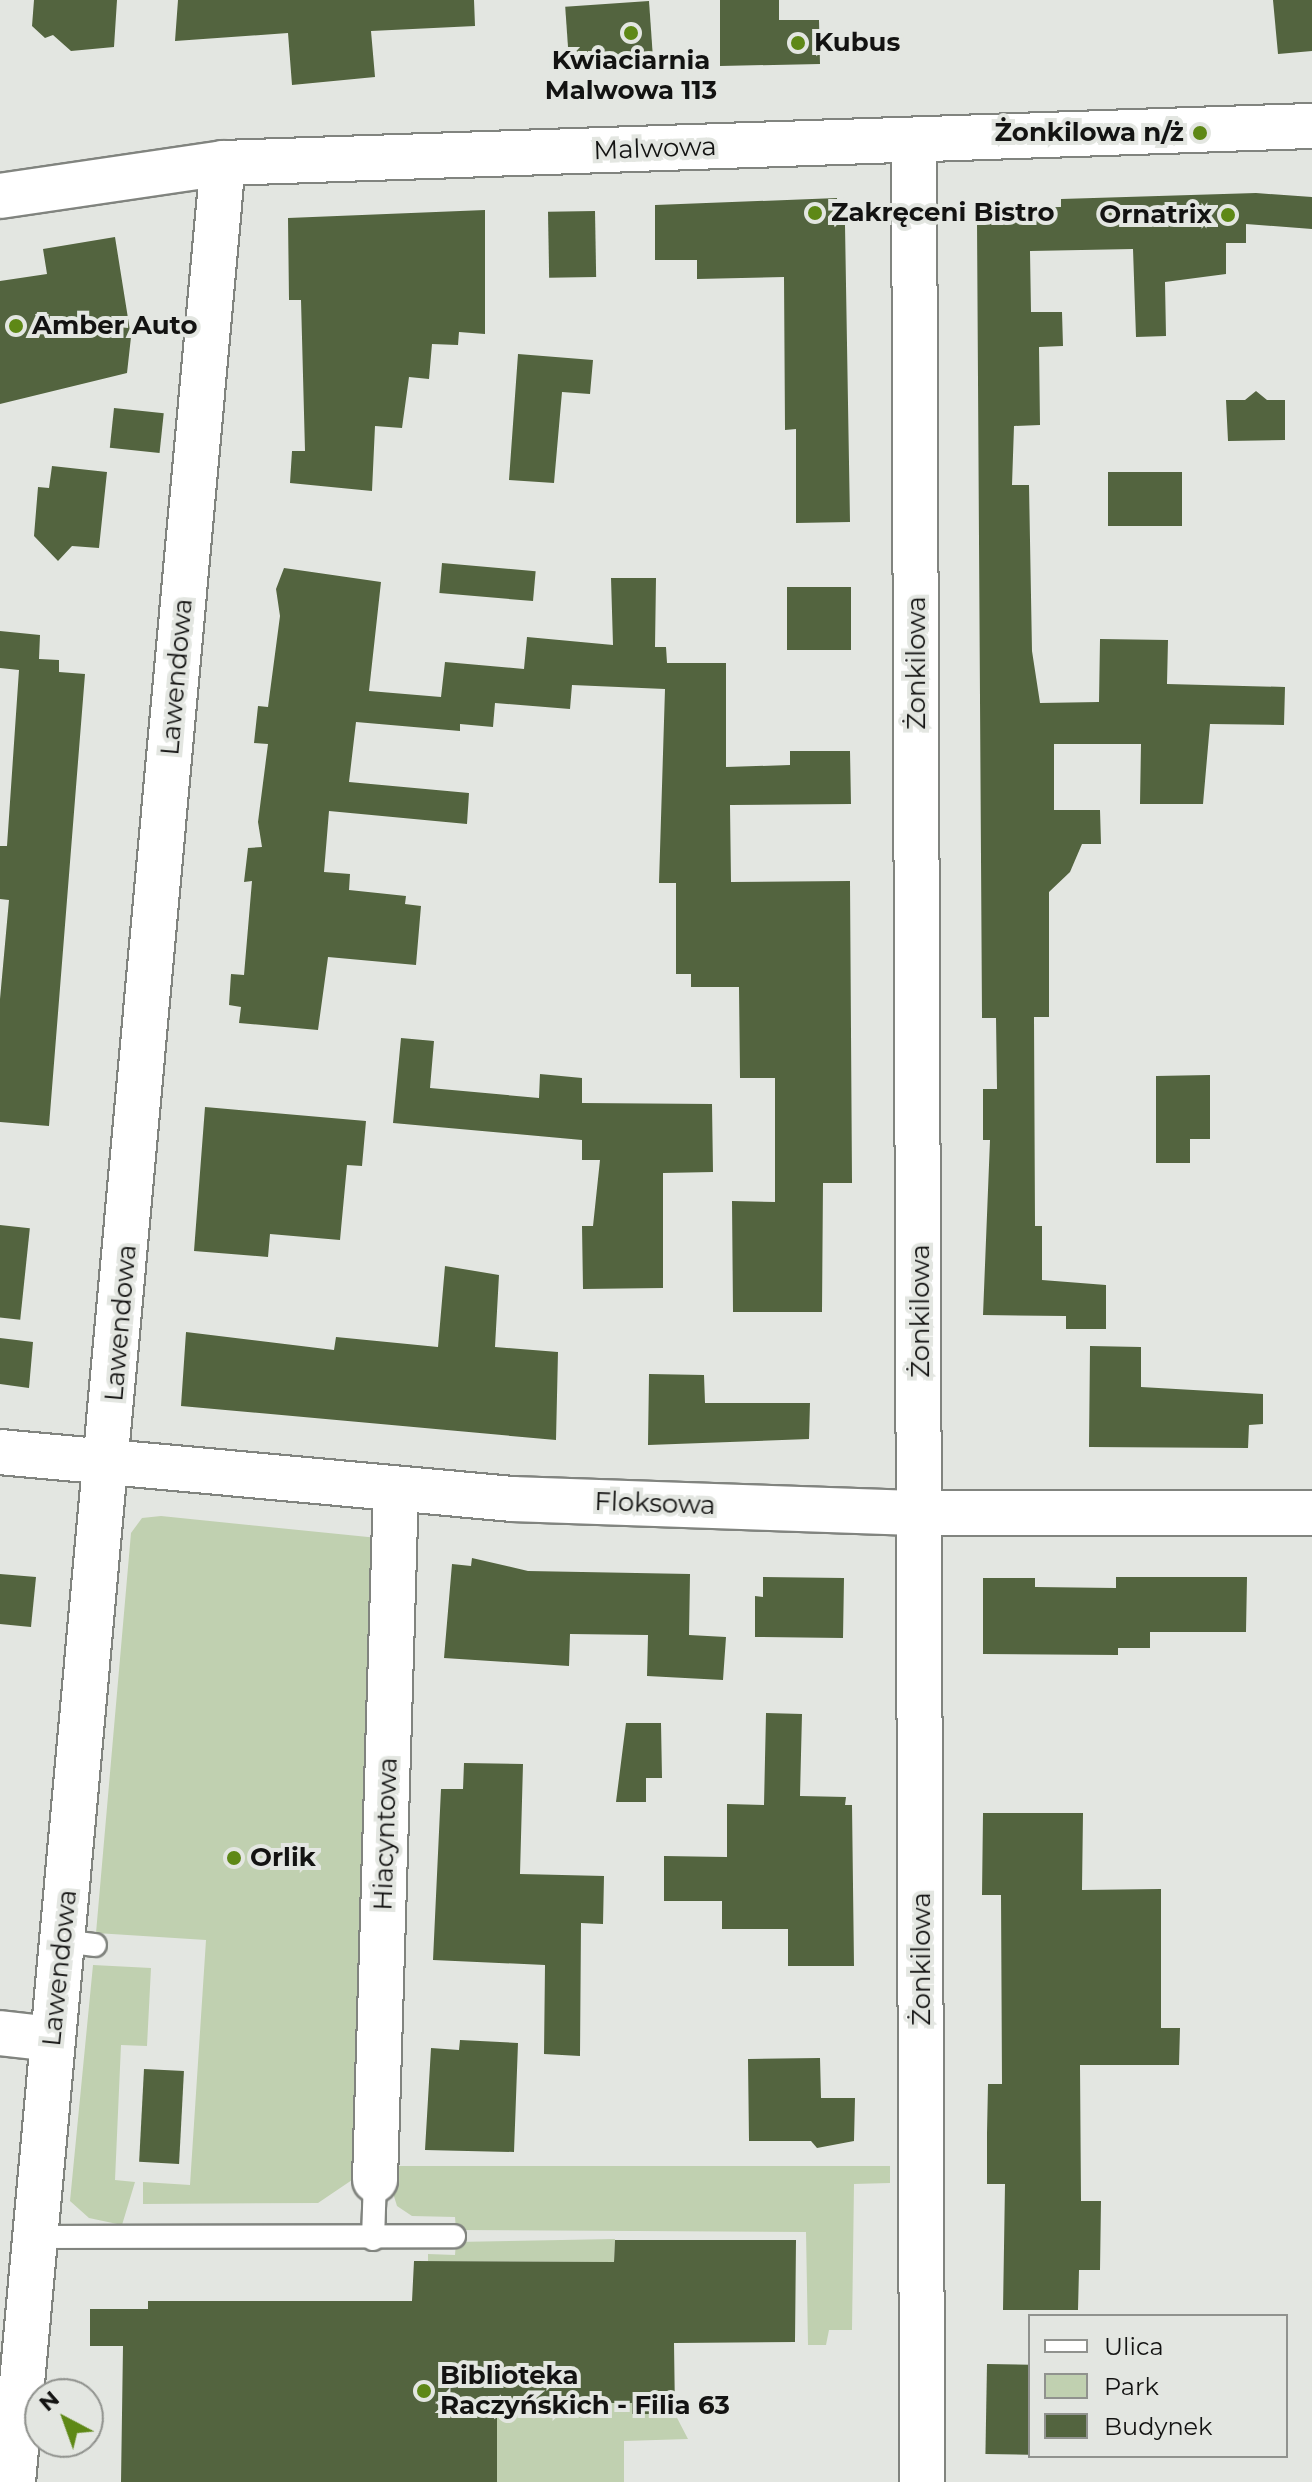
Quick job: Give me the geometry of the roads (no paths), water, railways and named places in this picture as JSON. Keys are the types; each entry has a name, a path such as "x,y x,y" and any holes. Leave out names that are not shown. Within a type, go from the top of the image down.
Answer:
{"street":[{"name":"Malwowa","path":"0,196 223,163 1312,126"},
{"name":"Żonkilowa","path":"914,141 922,1513 922,2482"},
{"name":"Lawendowa","path":"13,2482 53,2039 78,1943 109,1465 223,163"},
{"name":"Floksowa","path":"0,1452 109,1465 396,1489 922,1513 1312,1513"},
{"name":"Hiacyntowa","path":"375,2180 396,1489"},
{"path":"0,2033 53,2039"}],"lane":[{"path":"373,2239 375,2180"},
{"path":"35,2237 373,2239 454,2236"}],"place":[{"name":"Kwiaciarnia Malwowa 113","path":"631,33"},
{"name":"Kubus","path":"798,43"},
{"name":"Żonkilowa n/ż","path":"1200,133"},
{"name":"Zakręceni Bistro","path":"815,213"},
{"name":"Ornatrix","path":"1228,215"},
{"name":"Amber Auto","path":"16,326"},
{"name":"Orlik","path":"234,1858"},
{"name":"Biblioteka Raczyńskich - Filia 63","path":"424,2391"}]}
